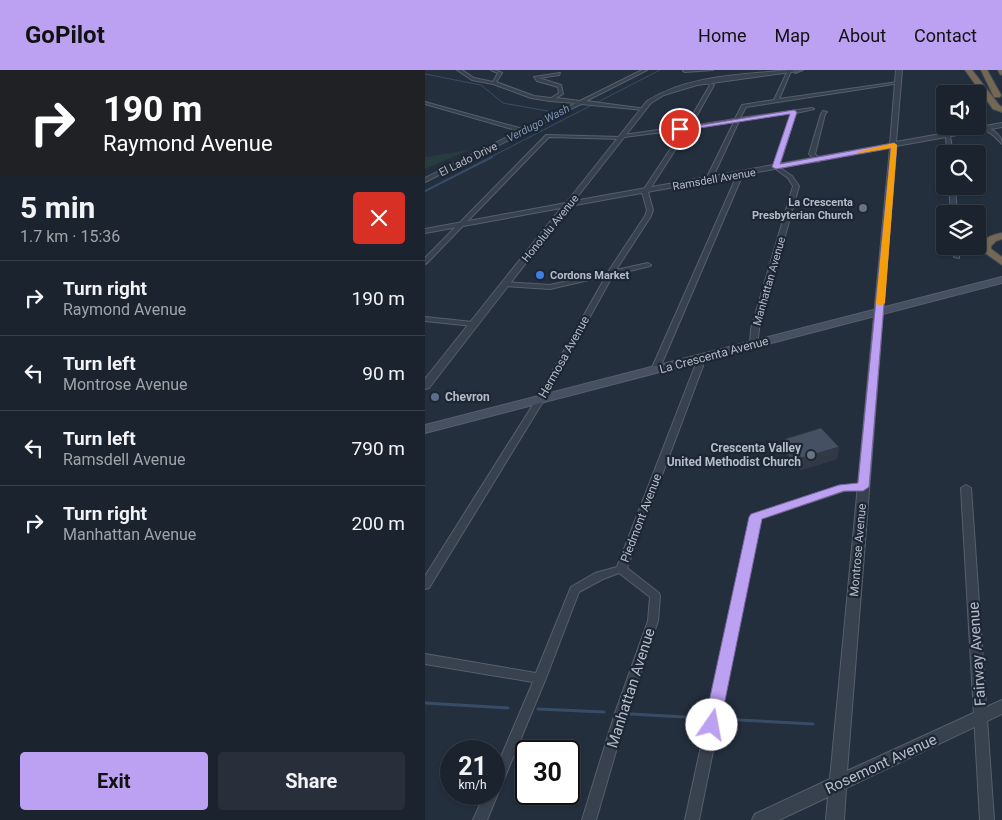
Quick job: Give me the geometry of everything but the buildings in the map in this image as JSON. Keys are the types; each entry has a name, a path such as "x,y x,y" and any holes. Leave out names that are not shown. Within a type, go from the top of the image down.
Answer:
{"highway":[{"path":"968,70 996,107 1002,110"},
{"path":"984,70 1002,106"},
{"path":"1002,236 992,239 986,246 986,250 1002,262"}],"main road":[{"name":"La Crescenta Avenue","path":"425,429 1002,280"}],"street":[{"path":"459,70 473,79 494,83 525,96 644,109"},
{"path":"493,70 500,73 494,83"},
{"name":"El Lado Drive","path":"425,180 645,70"},
{"path":"685,71 711,70 721,80"},
{"path":"775,102 795,70"},
{"name":"Honolulu Avenue","path":"425,386 649,102 663,92 686,86 795,70"},
{"name":"Montrose Avenue","path":"835,820 880,311 899,70"},
{"path":"550,100 561,94 561,88 556,84 539,80 537,77 559,74"},
{"path":"691,128 688,126 712,85 707,82"},
{"path":"709,179 744,106 898,83"},
{"path":"425,104 523,131"},
{"path":"425,262 548,136 623,137 812,109"},
{"path":"776,167 794,112"},
{"path":"818,160 812,154 825,112"},
{"name":"Ramsdell Avenue","path":"986,128 1000,126"},
{"path":"645,192 684,133 680,129"},
{"path":"986,129 996,135 1002,142"},
{"name":"Ramsdell Avenue","path":"425,232 953,135"},
{"path":"948,136 949,145"},
{"name":"Manhattan Avenue","path":"754,344 755,329 796,186 790,177 776,167"},
{"path":"655,370 740,174"},
{"name":"Hermosa Avenue","path":"425,585 540,400 611,273 649,212 645,192"},
{"path":"505,284 550,287 647,265"},
{"path":"425,319 473,324"},
{"name":"Piedmont Avenue","path":"505,762 575,590 599,576 621,569 699,366 699,358"},
{"path":"693,820 756,517 843,488 863,487"},
{"name":"Fairway Avenue","path":"966,488 987,820"},
{"name":"Manhattan Avenue","path":"589,820 621,713 653,621 655,596 621,569"},
{"path":"425,659 540,678"},
{"name":"Rosemont Avenue","path":"761,820 1002,707"},
{"path":"480,820 486,805"}],"green space":[{"path":"469,150 425,169 425,157"}],"waterway":[{"name":"Verdugo Wash","path":"489,158 660,70"},
{"path":"425,74 481,85 503,103 553,112"},
{"name":"Verdugo Wash","path":"425,191 492,157"},
{"path":"425,703 508,708"},
{"path":"538,709 604,712"},
{"path":"631,714 702,718"},
{"path":"720,719 813,724"}],"slow traffic":[{"path":"860,152 894,145 880,303"}],"place":[{"name":"La Crescenta Presbyterian Church","path":"863,208"},
{"name":"Cordons Market","path":"540,275"},
{"name":"Chevron","path":"435,397"},
{"name":"Crescenta Valley United Methodist Church","path":"811,455"}],"route":[{"path":"680,129 794,112 776,167 894,145 863,487 843,488 774,509 756,517 712,725"}]}
